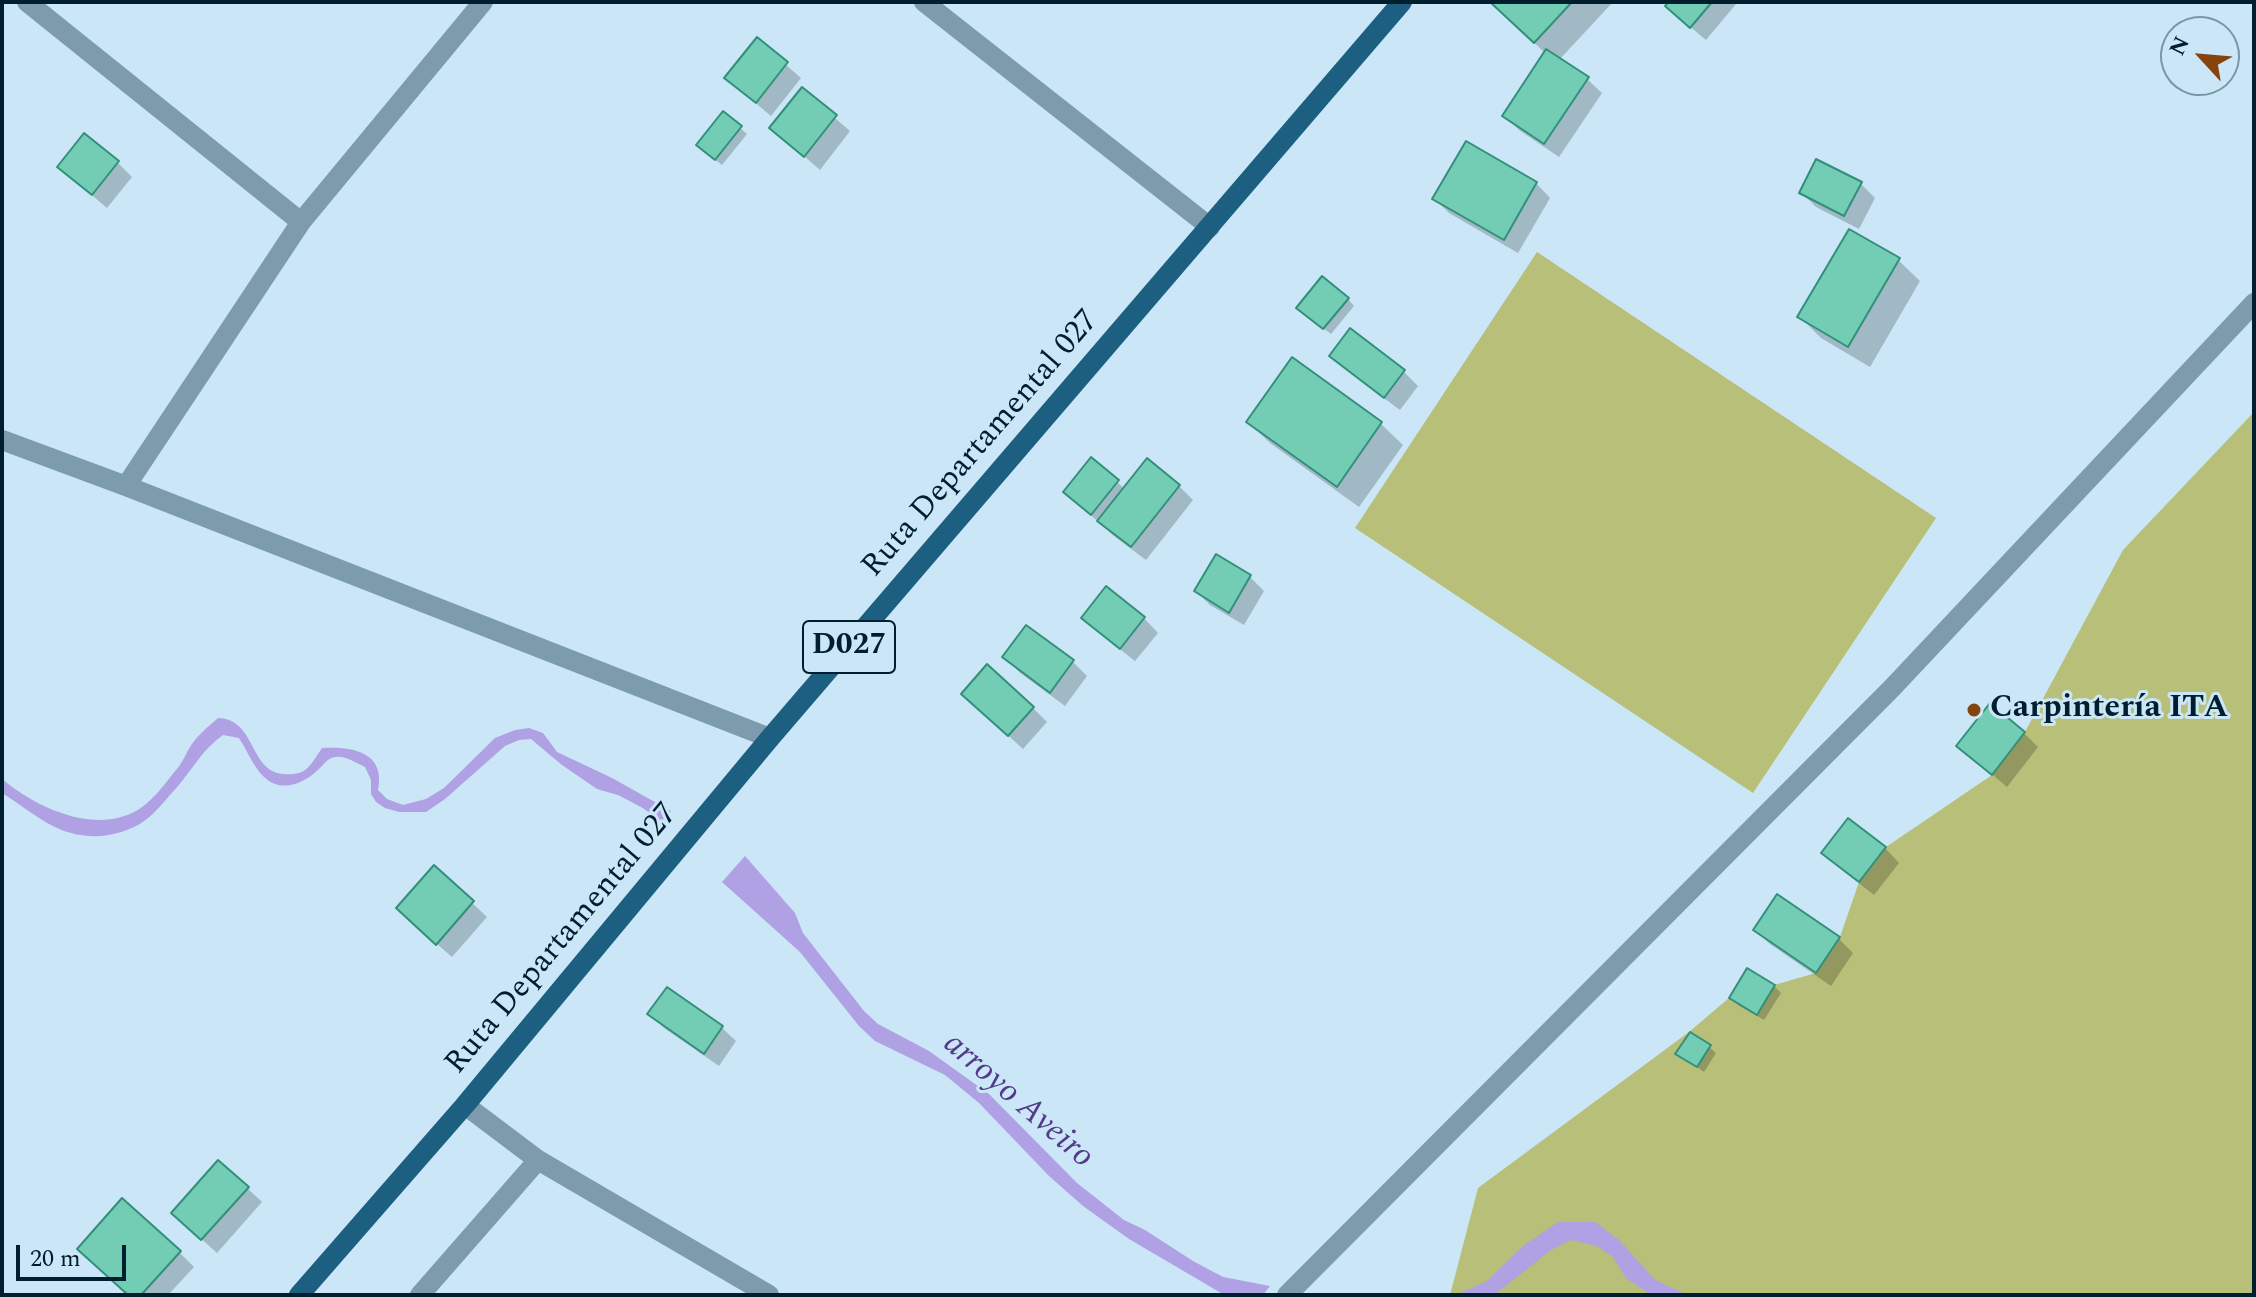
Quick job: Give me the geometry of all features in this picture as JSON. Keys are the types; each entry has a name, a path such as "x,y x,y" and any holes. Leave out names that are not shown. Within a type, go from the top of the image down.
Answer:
{"main road":[{"name":"Ruta Departamental 027","path":"299,1295 465,1105 770,738 1402,2"}],"street":[{"path":"27,2 301,222"},
{"path":"126,486 301,222 483,2"},
{"path":"924,2 1210,227"},
{"path":"1287,1295 1892,688 2254,303"},
{"path":"2,440 770,738"},
{"path":"465,1105 538,1160 769,1295"},
{"path":"420,1295 538,1160"}],"green space":[{"path":"1537,252 1936,518 1753,793 1355,528"},
{"path":"2254,412 2254,1295 1450,1295 1478,1188 1689,1032 1729,998 1816,973 1840,937 1859,882 1886,847 1992,775 2025,732 2123,550"}],"shaded area":[{"path":"218,718 239,727 264,764 272,771 283,774 302,772 322,748 345,748 364,754 377,767 378,790 387,799 403,805 426,799 444,788 495,738 529,728 543,733 557,752 671,811 662,821 618,795 597,789 531,739 505,746 426,812 399,812 385,808 371,794 371,780 365,767 342,757 330,759 314,774 299,782 277,785 259,772 239,738 223,735 204,752 160,807 138,825 116,833 94,836 71,833 43,820 2,793 2,779 30,799 63,814 98,820 132,813 156,794 195,740"},
{"path":"745,856 795,913 803,933 864,1011 878,1024 929,1051 989,1094 1077,1183 1124,1220 1223,1277 1270,1286 1263,1295 1221,1293 1129,1239 1083,1206 1049,1176 979,1103 945,1075 875,1041 859,1026 800,952 722,882"},
{"path":"1558,1222 1595,1222 1619,1240 1655,1280 1688,1295 1651,1295 1626,1278 1613,1257 1597,1246 1571,1240 1551,1250 1494,1295 1456,1295 1487,1281 1523,1246"}],"building":[{"path":"1490,2 1572,2 1534,43"},
{"path":"1668,2 1712,2 1690,28 1665,6"},
{"path":"757,37 788,62 756,103 724,78"},
{"path":"1546,49 1589,77 1544,144 1502,116"},
{"path":"802,87 837,115 804,157 769,128"},
{"path":"723,111 742,126 715,160 696,145"},
{"path":"84,133 119,161 92,195 57,167"},
{"path":"1466,141 1537,182 1504,240 1432,199"},
{"path":"1816,159 1862,182 1844,216 1799,193"},
{"path":"1849,229 1900,258 1848,347 1797,317"},
{"path":"1322,276 1349,298 1323,329 1296,308"},
{"path":"1350,328 1405,370 1384,398 1329,356"},
{"path":"1292,357 1382,422 1337,487 1246,422"},
{"path":"1091,457 1119,480 1091,515 1063,492"},
{"path":"1147,458 1180,485 1131,547 1097,521"},
{"path":"1216,554 1251,575 1229,613 1194,591"},
{"path":"1106,586 1145,617 1120,649 1081,618"},
{"path":"1026,625 1074,660 1050,693 1002,657"},
{"path":"987,664 1034,707 1008,736 961,694"},
{"path":"1990,703 2025,732 1992,775 1956,746"},
{"path":"1848,818 1886,847 1859,882 1821,853"},
{"path":"434,865 474,901 436,945 396,908"},
{"path":"1777,894 1840,937 1816,973 1753,930"},
{"path":"1747,968 1775,985 1757,1015 1729,998"},
{"path":"667,987 723,1026 704,1054 647,1014"},
{"path":"1690,1032 1711,1045 1697,1067 1675,1054"},
{"path":"218,1160 249,1187 201,1240 171,1213"},
{"path":"122,1198 181,1251 141,1295 128,1295 77,1249"}],"place":[{"name":"Carpintería ITA","path":"1974,710"}],"water label":[{"name":"arroyo Aveiro","path":"1017,1102"}]}
